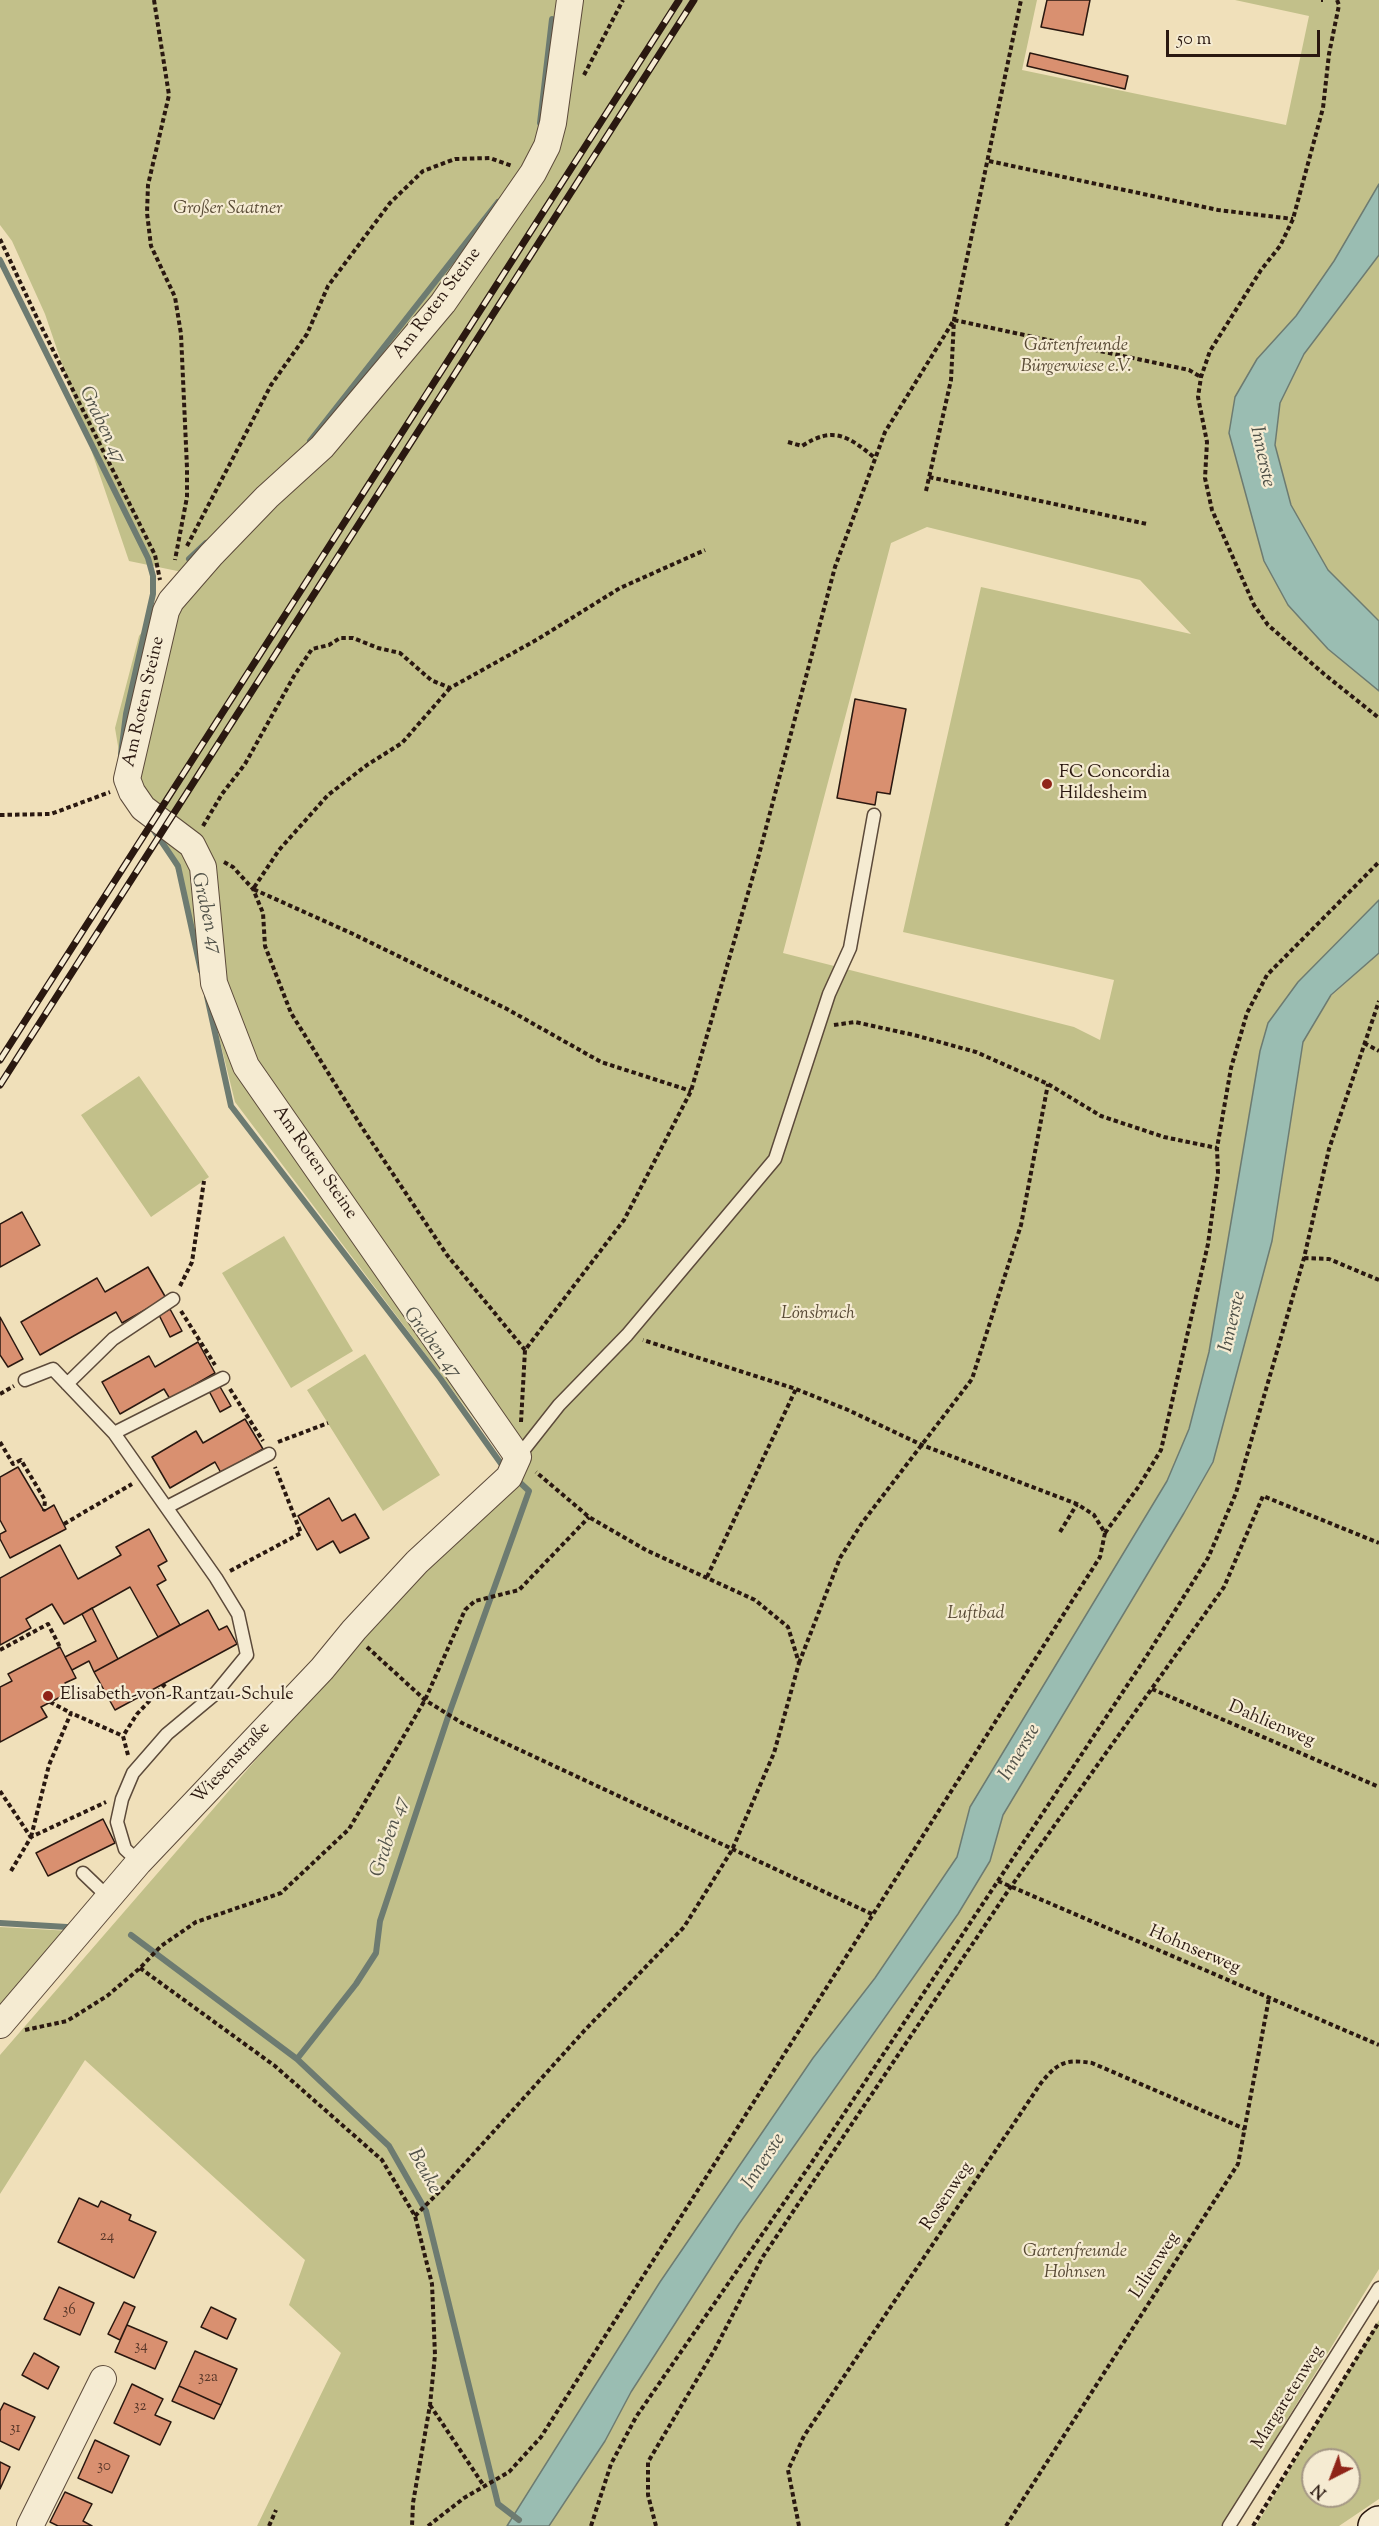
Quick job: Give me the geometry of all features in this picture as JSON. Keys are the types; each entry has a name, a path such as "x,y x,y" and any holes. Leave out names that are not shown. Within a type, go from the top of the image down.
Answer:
{"street":[{"name":"Am Roten Steine","path":"518,1457 246,1066 214,983 203,867 192,845 143,808 132,792 128,779 169,606 211,555 267,497 322,447 443,303 533,173 547,146 553,123 570,0"},
{"name":"Wiesenstraße","path":"8,2027 108,1897 139,1862 322,1669 354,1630 417,1562 509,1477 518,1457"},
{"path":"30,2526 103,2379"}],"lane":[{"path":"518,1457 559,1405 627,1335 775,1159 829,994 850,948 874,815"},
{"path":"67,1384 113,1339 173,1299"},
{"path":"25,1380 53,1369 114,1433 216,1578 237,1614 247,1655 215,1694 167,1734 133,1773 122,1799 117,1822 125,1849 139,1862"},
{"path":"114,1433 223,1378"},
{"path":"167,1507 267,1450"},
{"path":"83,1873 108,1897"},
{"name":"Margaretenweg","path":"1229,2526 1379,2288"}],"path":[{"path":"154,0 169,95 148,185 147,213 152,246 175,297 181,334 187,468 187,497 174,565"},
{"path":"583,78 623,0"},
{"path":"926,491 951,380 954,320 1021,0"},
{"path":"1338,0 1323,108 1293,219 1280,246 1261,270 1210,351 1201,377 1198,397 1207,442 1205,478 1212,510 1254,605 1268,625 1379,718"},
{"path":"169,606 181,556 271,385 307,334 328,286 390,203 423,171 455,159 490,158 533,173"},
{"path":"989,161 1218,210 1293,219"},
{"path":"0,239 155,555 169,606"},
{"path":"954,320 1189,370 1201,377"},
{"path":"800,1663 788,1627 755,1600 646,1550 589,1517 518,1457 525,1350 624,1220 691,1091 757,862 835,567 885,432 954,320"},
{"path":"788,442 802,446 816,437 833,434 857,444 875,458"},
{"path":"929,477 1147,524"},
{"path":"253,889 279,850 328,795 402,743 450,688 538,639 620,588 705,550"},
{"path":"450,688 431,680 400,653 378,648 353,638 340,638 329,645 312,650 294,676 245,764 222,794 192,845 233,867 253,889 263,914 265,946 291,1013 363,1130 447,1255 525,1350"},
{"path":"0,815 51,814 116,789"},
{"path":"428,2526 464,2498 501,2478 541,2437 1100,1557 1105,1533 1139,1486 1161,1450 1208,1244 1218,1173 1218,1148 1231,1068 1247,1013 1267,975 1379,862"},
{"path":"253,889 351,933 507,1009 601,1062 691,1091"},
{"path":"591,2526 612,2464 636,2417 810,2165 1208,1558 1236,1493 1304,1258 1329,1149 1379,1001"},
{"path":"819,1028 855,1022 976,1052 1048,1084 1101,1116 1164,1137 1218,1148"},
{"path":"1363,1043 1379,1051"},
{"path":"416,2216 584,2031 684,1927 732,1850 774,1753 800,1663 840,1558 862,1523 972,1379 1021,1225 1048,1084"},
{"path":"204,1181 192,1262 173,1299 267,1450 301,1533 216,1578"},
{"path":"1304,1258 1329,1259 1379,1280"},
{"path":"627,1335 796,1389 848,1410 922,1446 1077,1504 1094,1515 1105,1533"},
{"path":"706,1577 796,1389"},
{"path":"267,1450 328,1424"},
{"path":"0,1442 13,1464 21,1460 45,1500 44,1511"},
{"path":"64,1524 146,1476"},
{"path":"656,2526 648,2495 648,2462 715,2349 762,2258 1010,1888 1224,1587 1263,1496 1379,1543"},
{"path":"1060,1532 1077,1504"},
{"path":"8,2027 25,2030 67,2021 106,1996 140,1968 161,1946 196,1922 281,1893 349,1829 425,1700 465,1610 475,1601 519,1590 589,1517"},
{"path":"0,1650 48,1624 60,1647"},
{"path":"374,1655 425,1700 462,1723 874,1915"},
{"path":"133,1773 123,1736 137,1714 167,1682"},
{"name":"Dahlienweg","path":"1152,1689 1379,1787"},
{"path":"50,1702 123,1736"},
{"path":"11,1871 31,1837 50,1765 71,1713"},
{"path":"0,1791 31,1837"},
{"path":"31,1837 103,1803 122,1799"},
{"name":"Hohnserweg","path":"998,1881 1379,2044"},
{"path":"140,1968 275,2066 382,2160 416,2216 432,2284 435,2355 430,2405 413,2503 412,2526"},
{"name":"Lilienweg","path":"1006,2526 1238,2163 1269,1998"},
{"name":"Rosenweg","path":"799,2526 788,2470 804,2436 1053,2068 1071,2060 1092,2063 1245,2129"},
{"path":"1253,2526 1379,2322"},
{"path":"430,2405 484,2486"},
{"path":"269,2526 276,2510"}],"green space":[{"path":"0,0 1037,0 1022,70 1286,125 1309,16 1235,0 1379,0 1379,184 1334,261 1296,316 1257,359 1264,561 1288,605 1328,649 1379,691 1379,900 1298,982 1268,1023 1260,1051 1209,1352 1189,1429 1167,1481 970,1807 957,1857 875,1978 813,2058 660,2282 507,2526 257,2526 341,2353 289,2305 305,2260 85,2060 0,2194 0,2055 409,1583 519,1478 235,1102 179,875 165,849 126,794 115,728 139,636 187,573 129,561 45,314 12,241 0,225","holes":["927,527 1140,580 1191,634 981,587 903,932 1114,980 1100,1040 1074,1027 783,953 891,543"]},
{"path":"1379,255 1379,621 1328,570 1291,505 1275,445 1280,403 1304,354"},
{"name":"Gartenfreunde Hohnsen","path":"1379,953 1379,2269 1222,2526 549,2526 605,2441 631,2392 739,2224 898,2000 990,1861 1003,1815 1213,1462 1272,1241 1303,1042 1331,996"},
{"path":"139,1076 209,1177 151,1217 81,1115"},
{"path":"284,1236 353,1351 291,1388 222,1273"},
{"path":"365,1354 440,1475 383,1511 307,1390"},
{"path":"0,1927 71,1931 0,2017"},
{"path":"1379,2320 1379,2499 1339,2526 1256,2526 1301,2451 1301,2508 1361,2508 1361,2448 1303,2448"}],"water":[{"name":"Innerste","path":"1379,184 1379,255 1304,354 1280,403 1275,445 1291,505 1328,570 1379,621 1379,691 1328,649 1288,605 1264,561 1229,433 1235,397 1257,359 1296,316 1334,261"},
{"name":"Innerste","path":"1379,900 1379,953 1331,995 1303,1042 1272,1241 1213,1462 1003,1815 990,1861 958,1914 739,2224 631,2392 605,2441 549,2526 507,2526 660,2282 813,2058 875,1978 957,1857 970,1807 1167,1481 1189,1429 1209,1352 1260,1051 1268,1023 1298,982"}],"building":[{"path":"1047,0 1090,0 1083,35 1041,27"},
{"path":"1030,53 1128,76 1125,89 1027,66"},
{"path":"855,699 906,709 890,794 877,792 875,805 837,798"},
{"path":"22,1212 40,1245 0,1267 0,1224"},
{"path":"148,1267 166,1298 122,1323 116,1312 40,1355 21,1322 97,1278 105,1292"},
{"path":"170,1309 182,1331 170,1337 159,1315"},
{"path":"0,1317 23,1359 8,1367 0,1355"},
{"path":"198,1342 215,1373 170,1399 164,1389 120,1414 102,1382 149,1356 155,1367"},
{"path":"219,1385 231,1406 220,1412 209,1391"},
{"path":"245,1419 263,1449 221,1473 215,1462 170,1488 152,1457 196,1431 203,1443"},
{"path":"18,1467 44,1511 54,1505 66,1529 10,1558 0,1539 0,1534 6,1531 0,1520 0,1477"},
{"path":"329,1498 342,1521 355,1514 369,1538 340,1553 333,1541 317,1550 298,1516"},
{"path":"149,1529 167,1561 158,1566 166,1580 157,1585 180,1625 158,1637 130,1587 64,1624 52,1604 26,1619 31,1628 0,1645 0,1578 60,1545 78,1579 121,1555 116,1547"},
{"path":"92,1608 118,1659 94,1672 89,1661 72,1670 65,1657 96,1641 82,1614"},
{"path":"208,1610 219,1630 227,1626 237,1644 115,1710 94,1672"},
{"path":"60,1647 76,1678 65,1683 70,1692 41,1707 47,1717 0,1742 0,1687 12,1681 8,1674"},
{"path":"103,1819 115,1843 48,1876 36,1853"},
{"path":"79,2198 98,2207 101,2201 131,2215 129,2220 156,2232 134,2278 58,2242"},
{"path":"59,2287 94,2303 80,2335 44,2319"},
{"path":"124,2302 135,2307 120,2340 108,2334"},
{"path":"211,2307 236,2319 227,2339 201,2327"},
{"path":"127,2325 167,2342 155,2369 115,2352"},
{"path":"195,2351 237,2369 221,2405 179,2386"},
{"path":"34,2353 59,2367 48,2389 22,2375"},
{"path":"132,2384 163,2399 155,2415 171,2422 160,2445 114,2423"},
{"path":"179,2386 221,2405 214,2419 172,2401"},
{"path":"4,2403 35,2417 19,2450 0,2441 0,2411"},
{"path":"95,2440 129,2456 112,2493 78,2478"},
{"path":"0,2462 10,2467 0,2489"},
{"path":"65,2492 92,2504 83,2521 92,2526 58,2526 50,2522"}],"waterway":[{"path":"540,123 552,19"},
{"path":"310,441 498,202"},
{"name":"Graben 47","path":"0,260 148,558 153,576 153,594 126,714 121,754"},
{"path":"189,559 206,543"},
{"name":"Graben 47","path":"153,829 178,866 201,971"},
{"name":"Graben 47","path":"207,996 231,1106 440,1378 502,1465"},
{"name":"Graben 47","path":"297,2059 356,1984 376,1953 380,1921 450,1711 529,1491 515,1478"},
{"name":"Beuke","path":"0,1923 67,1927"},
{"name":"Beuke","path":"131,1935 297,2059 389,2146 426,2211 498,2504 519,2520"}],"railway":[{"path":"0,1060 679,0"},
{"path":"0,1085 694,0"}],"place":[{"name":"FC Concordia Hildesheim","path":"1047,784"},
{"name":"Elisabeth-von-Rantzau-Schule","path":"48,1696"}],"park label":[{"name":"Großer Saatner","path":"228,210"},
{"name":"Gartenfreunde Bürgerwiese e.V.","path":"1076,357"},
{"name":"Lönsbruch","path":"818,1315"},
{"name":"Luftbad","path":"976,1615"}]}
